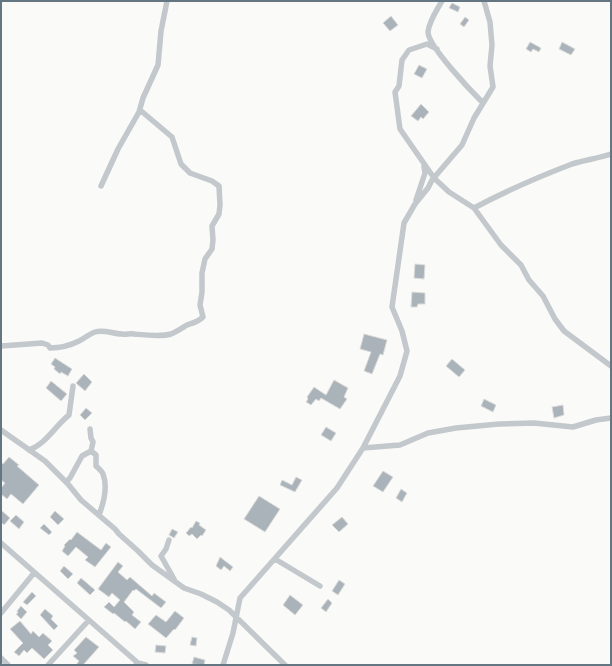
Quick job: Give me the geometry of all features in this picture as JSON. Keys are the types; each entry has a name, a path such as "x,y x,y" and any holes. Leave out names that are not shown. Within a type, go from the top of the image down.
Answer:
{"street":[{"path":"101,186 118,149 140,110 143,98 158,65 161,31 167,1"},
{"path":"442,1 429,26 428,34 437,49 465,84 483,103"},
{"path":"224,665 240,598 337,488 363,448 400,376 407,351 402,331 392,307 404,223 415,204 428,188 433,179 462,144 474,118 493,87 490,66 492,46 490,22 484,1"},
{"path":"437,49 427,44 409,50 402,60 399,86 395,92 400,129 415,149 433,179 474,208 502,245 521,265 529,280 543,296 555,319 564,331 611,366"},
{"path":"1,346 42,343 48,345 50,348 57,348 71,344 97,331 110,331 122,334 136,334 144,336 148,334 171,334 188,325 198,322 203,317 200,305 202,273 205,260 212,249 212,226 219,214 219,186 212,181 190,173 181,164 172,137 140,110"},
{"path":"474,208 508,190 575,163 611,154"},
{"path":"415,204 426,173 424,165"},
{"path":"29,450 37,447 62,420 69,415 73,386"},
{"path":"363,448 400,445 428,433 456,428 499,424 534,423 572,427 596,420 611,418"},
{"path":"66,482 70,478 82,456 91,451 93,442 90,429"},
{"path":"1,430 45,461 81,500 115,529 118,534 138,551 149,563 184,588 217,602 236,617 285,665"},
{"path":"91,451 96,455 96,466 103,473 106,483 105,500 99,515"},
{"path":"169,540 166,549 161,556 175,581"},
{"path":"1,543 137,664 146,665"},
{"path":"275,558 320,586"},
{"path":"1,612 34,573"},
{"path":"48,665 89,620"},
{"path":"1,658 8,665"}],"building":[{"path":"452,3 460,7 458,12 449,8"},
{"path":"391,16 398,25 390,31 383,23"},
{"path":"465,17 469,20 464,27 460,24"},
{"path":"530,42 541,48 539,52 533,49 531,52 526,49"},
{"path":"562,42 575,49 571,55 559,49"},
{"path":"419,65 427,69 422,78 414,74"},
{"path":"421,104 429,112 423,119 421,117 418,121 411,116"},
{"path":"415,264 425,265 424,279 414,278"},
{"path":"412,292 425,293 425,304 418,304 417,307 411,307"},
{"path":"364,334 387,340 383,355 380,354 372,374 364,371 371,352 360,349"},
{"path":"55,358 72,369 68,376 61,372 60,374 54,369 55,367 51,364"},
{"path":"452,359 465,370 459,377 446,366"},
{"path":"84,374 92,382 85,391 76,383"},
{"path":"334,380 348,388 344,397 347,399 340,409 321,398 319,401 316,399 311,405 306,402 308,399 307,397 314,387 326,395"},
{"path":"51,381 67,394 61,401 46,388"},
{"path":"484,399 496,405 493,412 481,406"},
{"path":"563,405 564,415 554,418 552,407"},
{"path":"86,408 92,413 85,420 80,415"},
{"path":"326,427 336,433 331,441 321,435"},
{"path":"9,457 39,485 23,504 11,494 7,499 1,494 1,488 5,483 1,480 1,462 3,464"},
{"path":"383,471 393,477 383,492 373,486"},
{"path":"296,477 302,480 295,492 280,485 282,480 292,485"},
{"path":"401,489 407,493 402,502 396,498"},
{"path":"259,496 280,509 265,532 244,519"},
{"path":"1,510 10,518 4,525 1,522"},
{"path":"55,511 64,519 58,525 50,517"},
{"path":"16,515 24,522 19,529 10,521"},
{"path":"342,517 348,524 339,532 332,525"},
{"path":"196,521 206,530 202,536 201,535 197,539 192,534 189,536 186,533 191,527 192,528"},
{"path":"44,524 52,532 49,535 40,528"},
{"path":"172,529 178,532 174,538 169,535"},
{"path":"77,532 101,550 106,543 111,547 95,567 85,560 88,557 76,547 68,556 62,551 65,546 64,545 70,539 71,540"},
{"path":"220,557 233,567 230,571 224,566 221,570 216,566"},
{"path":"118,562 123,566 118,572 127,580 130,577 152,596 154,593 166,602 161,608 136,589 134,591 133,590 124,602 134,612 132,615 141,622 135,629 126,621 125,622 104,607 109,602 114,607 120,600 112,593 109,597 98,589"},
{"path":"64,566 73,574 68,579 60,571"},
{"path":"81,578 95,590 90,595 77,583"},
{"path":"339,580 345,584 338,595 332,591"},
{"path":"32,592 36,596 27,605 23,602"},
{"path":"290,595 303,605 295,615 283,605"},
{"path":"328,599 332,603 326,612 321,608"},
{"path":"21,606 27,612 21,619 16,614"},
{"path":"45,609 53,616 51,619 58,626 54,630 40,615"},
{"path":"175,611 184,618 175,630 174,629 166,638 148,624 156,615 166,622"},
{"path":"20,621 31,634 33,631 39,637 43,633 52,641 48,645 53,650 44,659 32,648 27,653 24,650 19,656 14,652 23,643 10,629"},
{"path":"86,637 99,647 83,665 76,665 79,661 73,656 77,653 74,650"},
{"path":"192,637 197,638 196,646 190,645"},
{"path":"156,645 166,646 165,653 155,652"},
{"path":"194,657 205,660 204,665 192,664"}]}
